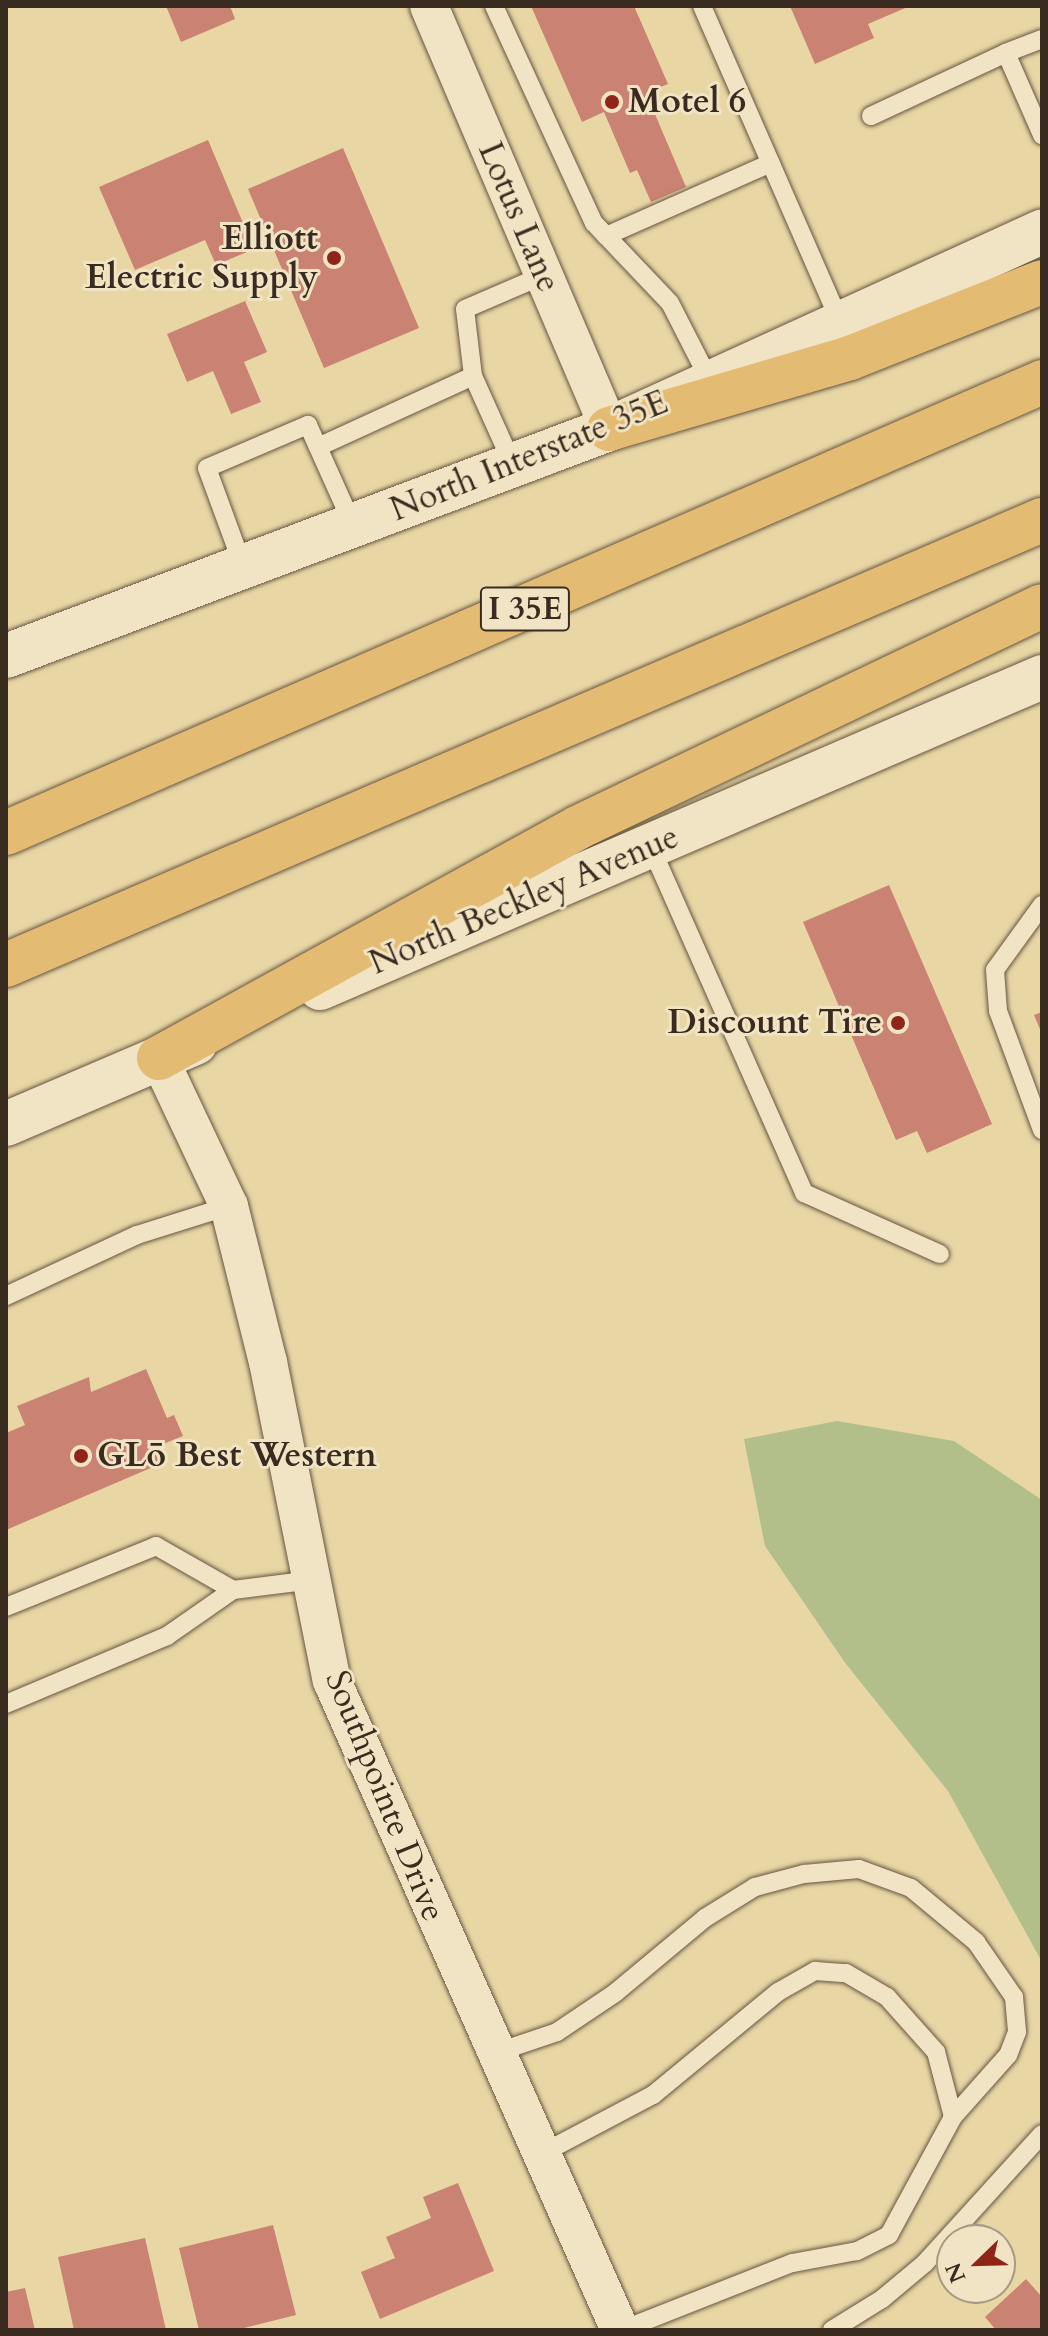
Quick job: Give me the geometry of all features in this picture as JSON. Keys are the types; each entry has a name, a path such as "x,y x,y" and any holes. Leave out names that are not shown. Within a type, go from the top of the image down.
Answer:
{"highway":[{"path":"609,429 850,358 1042,282"},
{"name":"I 35E","path":"6,833 1042,382"},
{"path":"6,965 1042,520"},
{"path":"159,1058 577,828 1042,606"}],"main road":[{"name":"North Interstate 35E","path":"7,652 609,429 1042,232"},
{"name":"North Beckley Avenue","path":"6,1124 1042,677"}],"street":[{"name":"Lotus Lane","path":"429,6 609,429"},
{"name":"Southpointe Drive","path":"159,1058 229,1206 332,1681 495,2053 621,2330"}],"lane":[{"path":"494,6 594,223 670,303 711,383"},
{"path":"702,6 841,324"},
{"path":"871,116 1042,39"},
{"path":"1006,53 1042,135"},
{"path":"606,236 771,163"},
{"path":"513,465 473,376 465,309 544,275"},
{"path":"318,447 473,376"},
{"path":"243,566 207,468 308,425 353,525"},
{"path":"650,845 804,1193 940,1254"},
{"path":"1042,905 995,970 998,1011 1042,1130"},
{"path":"6,1296 137,1235 229,1206"},
{"path":"6,1607 156,1546 233,1590"},
{"path":"6,1704 167,1636 233,1590 312,1580"},
{"path":"495,2053 557,2032 615,1993 705,1918 755,1887 804,1874 859,1869 911,1888 976,1942 1014,1997 1017,2032 1008,2055 953,2117 889,2235 857,2251 792,2263 621,2330"},
{"path":"541,2154 653,2095 778,1992 815,1971 846,1973 887,1997 936,2052 953,2117"},
{"path":"832,2330 882,2299 925,2263 1042,2134"}],"green space":[{"path":"837,1421 954,1441 1042,1500 1042,1962 948,1791 846,1664 765,1546 744,1439"}],"building":[{"path":"166,6 230,6 235,19 181,42"},
{"name":"Motel 6","path":"531,6 634,6 668,84 646,93 686,187 651,202 637,170 630,173 604,112 582,122"},
{"path":"790,6 910,6 868,24 874,38 815,64"},
{"path":"208,140 254,249 216,265 205,240 135,270 99,187"},
{"name":"Elliott Electric Supply","path":"343,148 419,328 324,368 248,189"},
{"path":"245,301 267,352 244,362 261,402 231,414 213,371 187,382 167,334"},
{"name":"Discount Tire","path":"889,885 992,1124 927,1153 917,1131 896,1140 803,922"},
{"path":"1042,1012 1042,1034 1034,1015"},
{"name":"GLō Best Western","path":"146,1369 167,1418 174,1415 183,1436 153,1448 160,1464 6,1530 6,1433 25,1425 17,1406 89,1377 91,1392"},
{"path":"458,2183 494,2271 380,2319 361,2272 395,2258 386,2237 431,2218 423,2197"},
{"path":"273,2225 296,2315 236,2330 199,2330 179,2248"},
{"path":"145,2238 166,2330 74,2330 58,2257"},
{"path":"1026,2279 1042,2297 1042,2330 996,2330 985,2317 999,2304 1016,2304 1016,2288"},
{"path":"25,2288 35,2330 6,2330 6,2292"}],"place":[{"name":"Motel 6","path":"612,102"},
{"name":"Elliott Electric Supply","path":"334,258"},
{"name":"Discount Tire","path":"898,1023"},
{"name":"GLō Best Western","path":"81,1456"}]}
